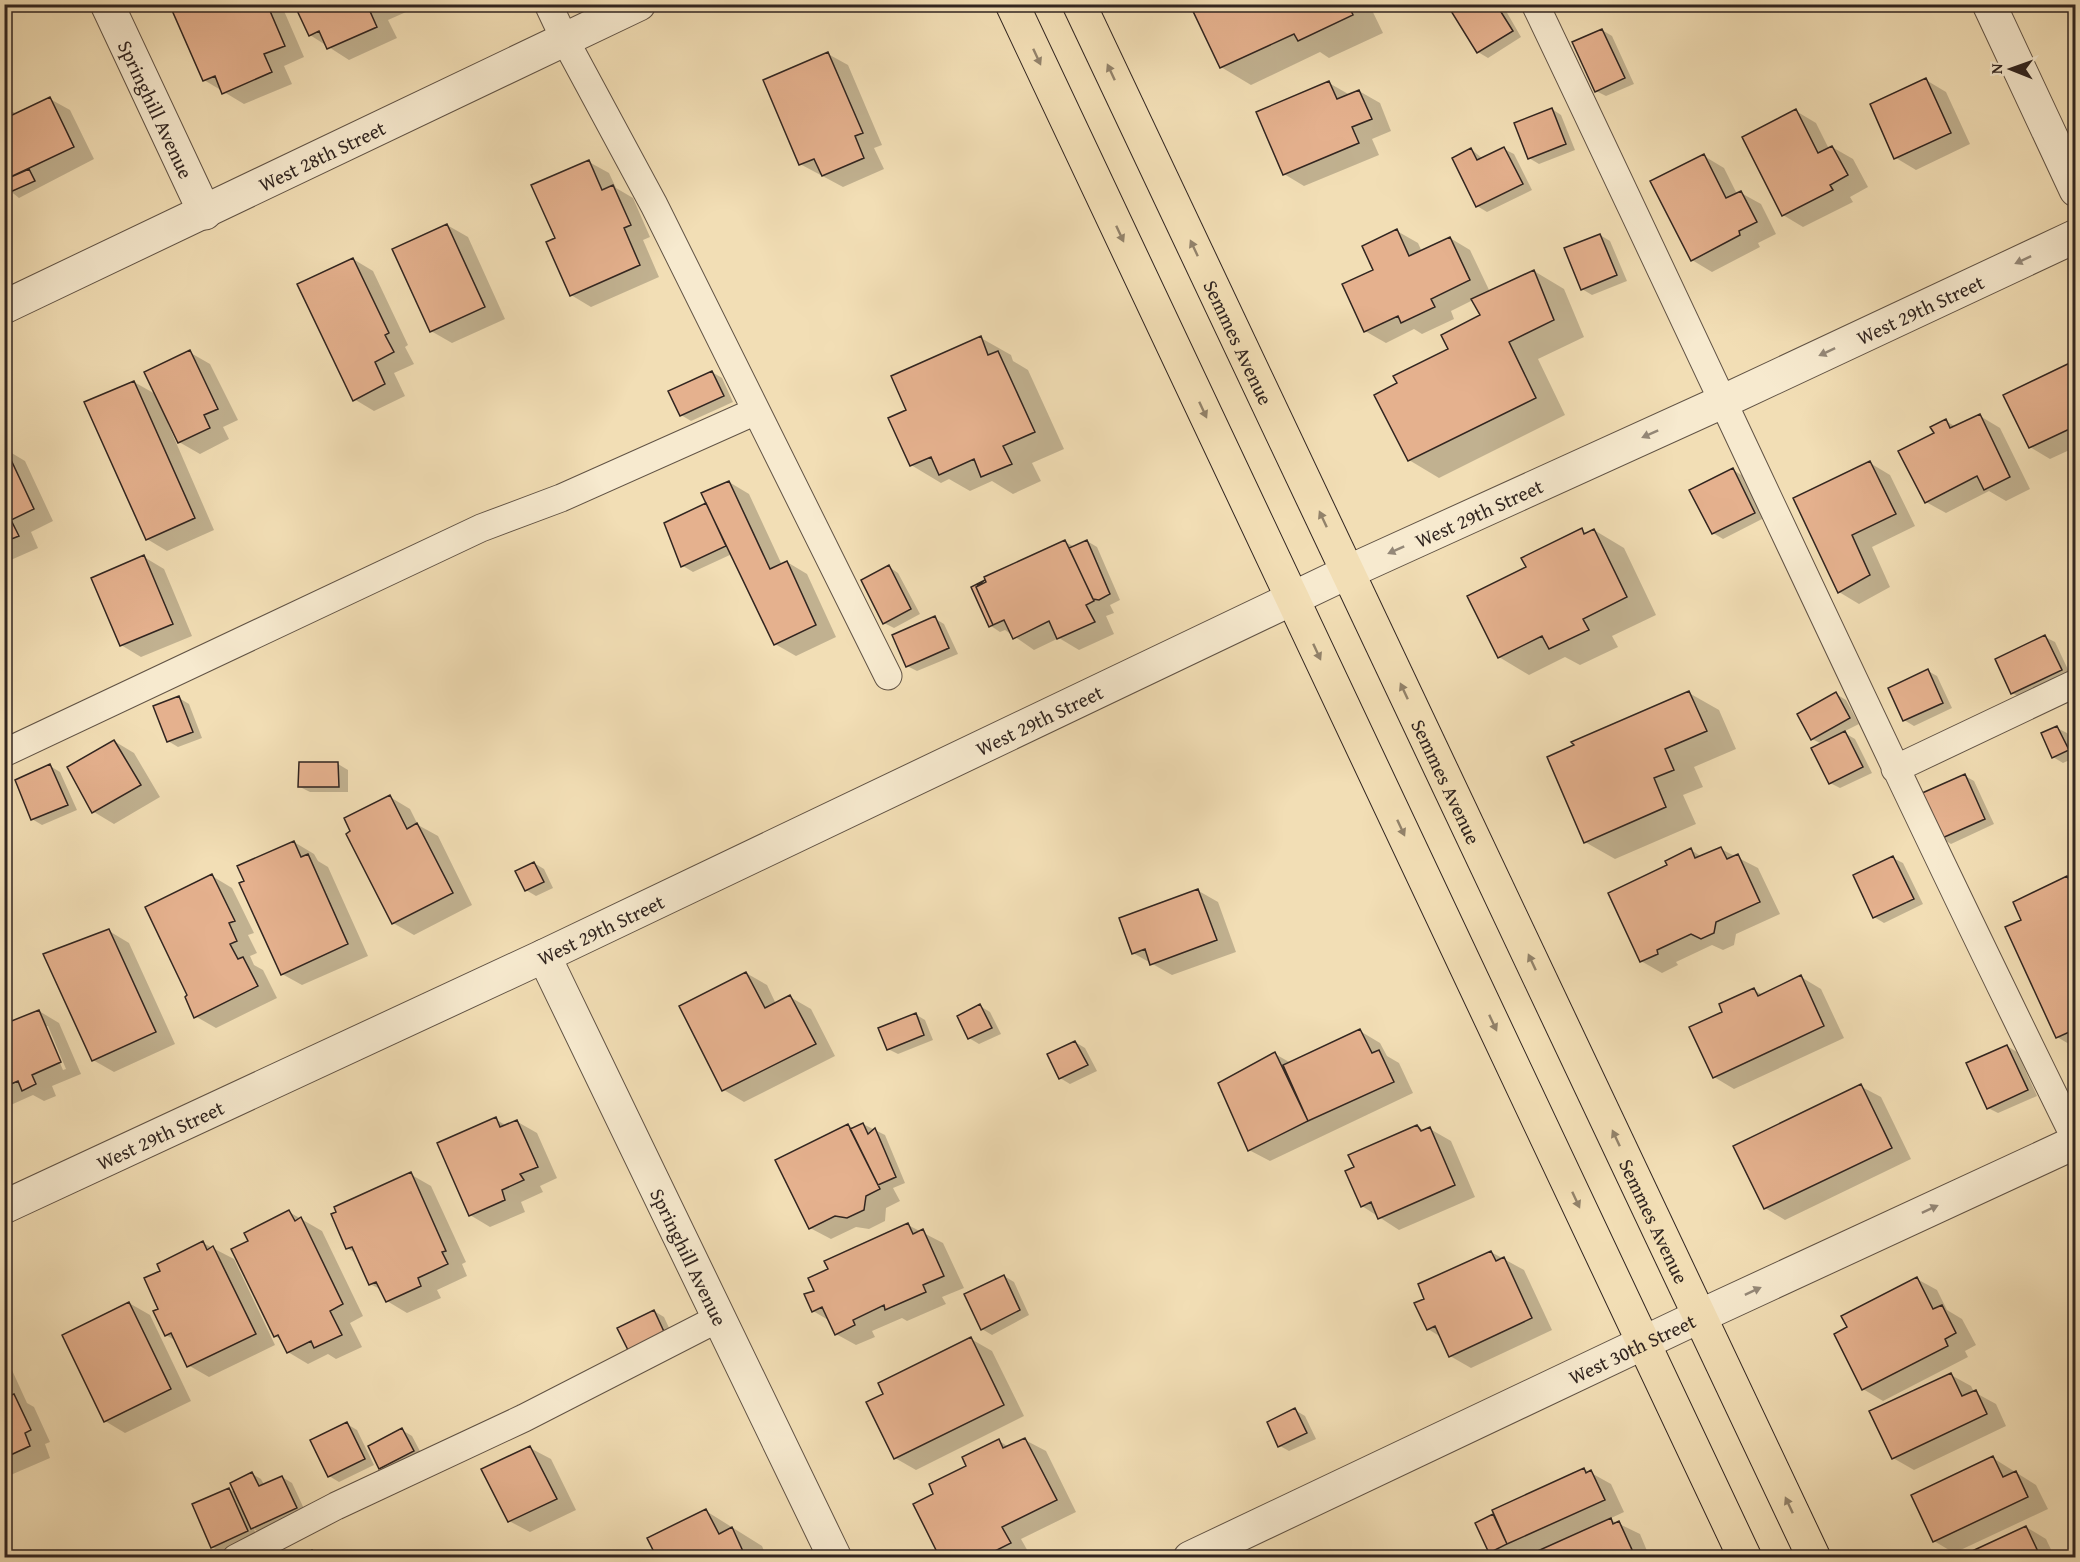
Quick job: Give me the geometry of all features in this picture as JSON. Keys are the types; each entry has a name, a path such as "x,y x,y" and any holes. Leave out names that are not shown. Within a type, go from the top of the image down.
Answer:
{"main road":[{"path":"1012,4 1745,1557"},
{"name":"Semmes Avenue","path":"1079,4 1814,1557"}],"street":[{"name":"Springhill Avenue","path":"106,4 205,213"},
{"name":"West 28th Street","path":"4,307 639,4"},
{"path":"1989,4 2076,190"},
{"name":"West 29th Street","path":"4,1207 544,956 1348,572 1724,401 2076,236"},
{"name":"Springhill Avenue","path":"544,956 835,1557"},
{"name":"West 30th Street","path":"1190,1557 1643,1342 2076,1141"}],"lane":[{"path":"548,4 564,40 654,205 888,676"},
{"path":"1535,4 1724,401 1895,769 2076,1141"},
{"path":"4,753 481,528 561,498 756,411"},
{"path":"1895,769 2076,683"},
{"path":"236,1557 336,1506 524,1418 719,1318"}],"building":[{"path":"178,4 267,4 285,46 264,54 272,72 222,94 215,76 203,81 171,8"},
{"path":"294,4 377,4 369,9 377,27 327,49 319,31 309,36"},
{"path":"1197,4 1348,4 1353,15 1298,41 1294,34 1220,68 1191,7"},
{"path":"1461,4 1496,4 1513,31 1477,53 1451,11"},
{"path":"2065,4 2076,4 2076,29"},
{"path":"1602,29 1625,78 1595,92 1572,42"},
{"path":"828,52 863,133 855,136 864,158 822,176 814,159 799,165 763,80"},
{"path":"1926,78 1951,133 1894,159 1870,104"},
{"path":"1329,81 1337,99 1359,90 1372,119 1352,127 1359,143 1283,175 1256,112"},
{"path":"50,97 74,147 4,180 4,109 8,117"},
{"path":"1552,108 1566,144 1528,159 1514,123"},
{"path":"1796,109 1818,153 1832,146 1848,175 1830,185 1833,190 1782,216 1742,137"},
{"path":"1504,147 1523,184 1476,207 1452,158 1471,148 1477,160"},
{"path":"1704,154 1726,198 1741,191 1757,222 1739,231 1740,235 1691,261 1650,181"},
{"path":"589,160 602,190 613,185 631,225 624,228 640,265 570,296 546,242 555,238 531,185"},
{"path":"29,169 35,181 8,193 4,180"},
{"path":"447,224 485,307 430,332 392,249"},
{"path":"1397,229 1409,256 1450,237 1470,280 1431,299 1435,307 1401,323 1398,316 1364,332 1342,284 1373,270 1362,246"},
{"path":"1600,234 1617,275 1581,290 1564,248"},
{"path":"353,258 389,333 385,335 394,352 375,362 385,384 353,401 297,284"},
{"path":"1534,270 1554,320 1509,342 1536,398 1408,461 1374,395 1397,383 1393,376 1448,349 1441,335 1480,315 1471,299"},
{"path":"981,336 988,355 998,351 1035,432 1003,446 1012,464 981,477 974,459 939,475 931,457 910,466 888,418 906,410 891,376"},
{"path":"190,350 218,409 204,415 210,428 178,443 144,372"},
{"path":"2076,360 2076,426 2029,448 2003,395"},
{"path":"712,371 724,396 680,416 668,391"},
{"path":"134,381 195,518 146,540 84,402"},
{"path":"1980,414 2010,477 1984,490 1977,476 1925,503 1898,451 1934,433 1930,427 1946,419 1950,428"},
{"path":"5,447 34,509 11,520 19,536 4,542"},
{"path":"1870,461 1896,514 1852,535 1870,575 1838,593 1793,498"},
{"path":"1733,468 1755,513 1712,534 1689,490"},
{"path":"729,481 770,569 787,561 816,625 774,645 701,493"},
{"path":"706,503 726,546 681,567 664,523"},
{"path":"1582,528 1584,534 1594,529 1627,597 1583,619 1589,630 1549,649 1542,636 1498,658 1467,596 1526,567 1521,558"},
{"path":"1065,540 1094,601 1086,605 1095,622 1057,639 1049,621 1013,639 1004,620 993,625 976,587 986,582 984,577"},
{"path":"1087,540 1110,594 1099,600 1093,599 1069,548"},
{"path":"144,555 173,624 120,646 91,578"},
{"path":"889,565 911,609 883,624 861,580"},
{"path":"985,580 976,587 993,625 989,627 971,587"},
{"path":"935,616 949,648 906,667 892,635"},
{"path":"2045,635 2062,670 2011,694 1995,659"},
{"path":"1928,669 1943,703 1903,721 1888,688"},
{"path":"1689,691 1707,731 1665,749 1674,770 1654,778 1666,807 1584,843 1547,757 1574,745 1571,742"},
{"path":"1836,692 1850,718 1811,740 1797,714"},
{"path":"179,696 193,732 167,742 153,706"},
{"path":"2057,726 2069,750 2052,758 2041,733"},
{"path":"1845,731 1863,767 1829,784 1811,748"},
{"path":"114,740 141,785 92,813 67,767"},
{"path":"299,762 338,762 339,787 298,787"},
{"path":"50,764 68,805 31,820 15,780"},
{"path":"1965,774 1985,819 1940,839 1920,794"},
{"path":"390,795 407,829 417,823 453,893 392,924 346,834 350,831 344,818"},
{"path":"294,841 301,857 308,854 348,944 281,975 239,883 244,881 237,866"},
{"path":"1721,847 1727,859 1738,854 1760,902 1716,922 1714,933 1701,939 1691,934 1657,950 1658,954 1640,962 1608,893 1667,865 1665,861 1691,848 1695,858"},
{"path":"1893,856 1914,899 1873,918 1853,875"},
{"path":"534,862 544,882 525,891 515,871"},
{"path":"212,874 235,921 229,923 237,941 230,944 238,959 243,957 258,986 194,1018 185,997 187,995 145,907"},
{"path":"2067,876 2076,893 2076,1029 2056,1038 2005,927 2021,920 2013,902"},
{"path":"1198,889 1217,940 1150,965 1145,949 1132,954 1119,918"},
{"path":"109,929 156,1032 92,1061 43,954"},
{"path":"746,972 765,1008 790,995 816,1044 722,1091 679,1006"},
{"path":"1801,975 1824,1026 1713,1078 1689,1027 1722,1012 1719,1004 1754,988 1758,996"},
{"path":"980,1004 992,1028 968,1039 957,1016"},
{"path":"39,1010 61,1062 32,1075 36,1084 22,1091 18,1081 4,1087 4,1024"},
{"path":"916,1013 924,1035 887,1050 878,1028"},
{"path":"1360,1029 1372,1053 1379,1050 1394,1082 1308,1121 1283,1065"},
{"path":"1075,1041 1088,1065 1059,1079 1047,1054"},
{"path":"2007,1045 2028,1090 1987,1109 1966,1063"},
{"path":"1275,1052 1308,1121 1248,1151 1218,1083"},
{"path":"1861,1084 1892,1148 1764,1209 1733,1146"},
{"path":"496,1117 500,1127 517,1120 538,1167 520,1174 524,1180 502,1190 505,1200 469,1216 437,1143"},
{"path":"863,1123 868,1134 875,1128 896,1177 878,1185 850,1129"},
{"path":"848,1124 880,1189 866,1196 864,1210 847,1218 835,1216 809,1229 775,1160"},
{"path":"1417,1125 1421,1131 1430,1127 1455,1185 1378,1219 1371,1202 1361,1207 1345,1171 1354,1167 1348,1155"},
{"path":"411,1172 446,1251 442,1252 448,1264 418,1278 421,1286 386,1302 376,1282 369,1285 352,1247 346,1249 331,1214 336,1212 334,1207"},
{"path":"289,1210 295,1221 301,1217 343,1304 330,1311 342,1335 314,1348 311,1341 287,1353 278,1335 274,1337 231,1249 248,1241 244,1233"},
{"path":"908,1223 913,1234 923,1229 944,1276 923,1285 926,1292 885,1310 884,1305 853,1320 855,1325 835,1335 822,1307 812,1312 804,1294 814,1291 808,1278 828,1269 824,1261"},
{"path":"203,1241 207,1250 213,1246 256,1334 187,1367 171,1333 165,1336 153,1311 158,1309 144,1278 160,1271 157,1264"},
{"path":"1491,1251 1496,1261 1504,1257 1532,1318 1449,1357 1435,1326 1427,1330 1414,1303 1424,1299 1418,1284"},
{"path":"1004,1275 1020,1310 981,1330 964,1294"},
{"path":"1917,1277 1933,1309 1942,1305 1956,1333 1945,1339 1948,1346 1862,1390 1834,1334 1847,1327 1841,1316"},
{"path":"129,1302 171,1389 104,1422 62,1335"},
{"path":"654,1310 666,1336 630,1354 617,1328"},
{"path":"971,1337 1004,1405 894,1459 866,1402 883,1394 878,1383"},
{"path":"1951,1373 1962,1396 1976,1390 1987,1414 1892,1459 1869,1411"},
{"path":"4,1385 9,1396 14,1394 31,1430 25,1433 30,1446 4,1458"},
{"path":"1295,1408 1307,1433 1278,1447 1267,1422"},
{"path":"347,1422 365,1459 328,1477 310,1440"},
{"path":"402,1428 414,1451 379,1469 368,1446"},
{"path":"1025,1438 1057,1500 1002,1527 1011,1543 981,1558 940,1558 913,1504 933,1494 929,1484 966,1466 962,1457 999,1439 1003,1448"},
{"path":"530,1446 557,1499 508,1522 481,1469"},
{"path":"1993,1456 2003,1477 2016,1471 2028,1497 1933,1542 1911,1495"},
{"path":"1584,1468 1586,1473 1591,1470 1605,1500 1507,1544 1492,1510"},
{"path":"252,1472 259,1486 282,1476 297,1508 251,1529 230,1483"},
{"path":"229,1488 248,1531 211,1548 192,1504"},
{"path":"706,1509 719,1534 732,1527 746,1558 657,1558 647,1538"},
{"path":"1493,1514 1507,1544 1489,1553 1475,1523"},
{"path":"1611,1518 1613,1524 1619,1521 1633,1552 1621,1558 1522,1558"},
{"path":"2026,1526 2041,1558 1957,1558"},
{"path":"312,1550 315,1558 297,1558"}]}
